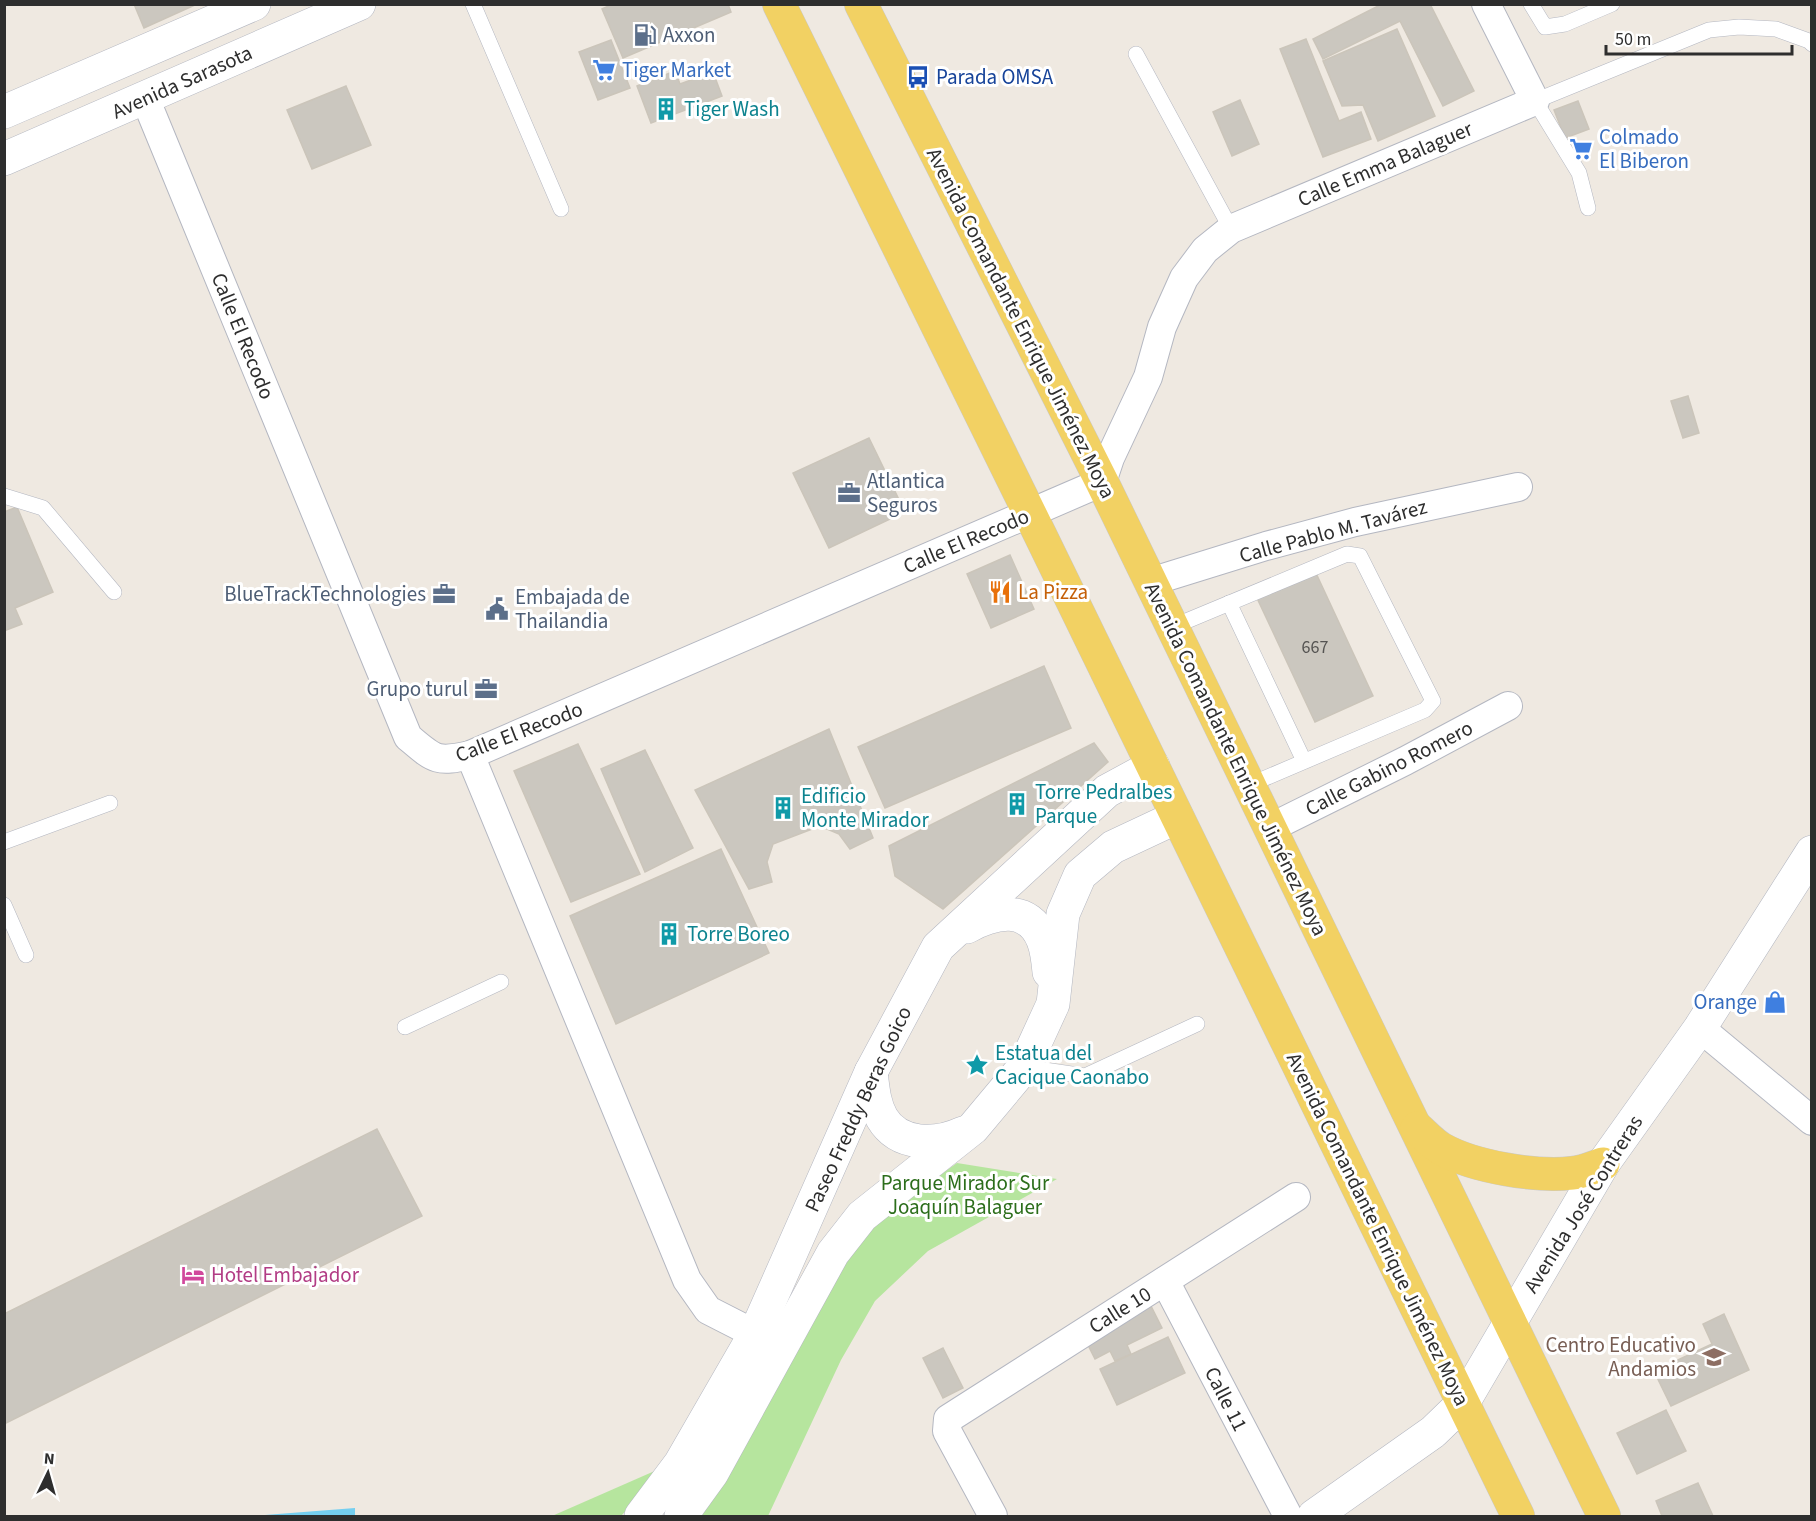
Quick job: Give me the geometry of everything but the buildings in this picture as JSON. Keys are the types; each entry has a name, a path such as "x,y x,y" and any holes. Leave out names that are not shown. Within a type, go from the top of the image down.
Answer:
{"main road":[{"name":"Avenida Comandante Enrique Jiménez Moya","path":"779,4 1518,1516"},
{"name":"Avenida Comandante Enrique Jiménez Moya","path":"861,4 1102,482 1604,1516"},
{"path":"1415,1127 1441,1148 1473,1161 1502,1169 1551,1174 1575,1173 1603,1164"}],"street":[{"name":"Avenida Sarasota","path":"4,159 359,4"},
{"path":"1486,4 1535,101"},
{"name":"Avenida Sarasota","path":"4,112 254,5"},
{"name":"Calle El Recodo","path":"145,98 408,737 432,758 450,760 470,755 1102,482"},
{"name":"Calle Emma Balaguer","path":"1102,482 1110,458 1148,377 1162,327 1184,278 1205,250 1231,229 1535,101"},
{"name":"Calle Pablo M. Tavárez","path":"1150,582 1266,546 1355,522 1518,487"},
{"name":"Calle Gabino Romero","path":"1270,828 1405,761 1508,706"},
{"path":"470,755 687,1280 708,1310 755,1334"},
{"name":"Paseo Freddy Beras Goico","path":"641,1516 681,1464 755,1334 871,1072 938,947 1107,791 1153,766"},
{"name":"Paseo Freddy Beras Goico","path":"681,1516 712,1473 833,1253 862,1216 973,1128 1024,1067 1053,1004 1063,914 1080,875 1113,847 1178,817"},
{"name":"Avenida José Contreras","path":"1308,1516 1434,1432 1463,1403 1603,1164 1700,1029 1812,852"},
{"path":"938,947 964,928 992,915 1016,915 1026,919 1043,939 1053,1004"},
{"path":"1700,1029 1812,1121"},
{"path":"871,1072 874,1096 882,1118 888,1127 904,1137 914,1141 935,1141 947,1139 973,1128"},
{"name":"Calle 10","path":"993,1516 947,1431 948,1419 1296,1197"},
{"name":"Calle 11","path":"1165,1281 1308,1516"}],"lane":[{"path":"473,4 561,209"},
{"path":"1531,4 1545,27 1565,24 1612,4"},
{"name":"Calle Emma Balaguer","path":"1535,101 1709,30 1739,27 1776,29 1812,44"},
{"path":"1136,54 1231,229"},
{"path":"1535,101 1579,173 1588,208"},
{"path":"4,496 43,508 114,592"},
{"path":"1172,627 1347,554 1360,556 1433,701 1425,710 1249,785"},
{"path":"1229,603 1304,761"},
{"path":"4,842 111,803"},
{"path":"4,904 26,955"},
{"path":"405,1027 501,982"},
{"path":"1024,1067 1085,1076 1197,1024"}],"green space":[{"name":"Parque Mirador Sur Joaquín Balaguer","path":"957,1163 1057,1179 928,1251 875,1301 841,1360 768,1516 693,1516 840,1270 876,1220"},
{"path":"666,1466 621,1516 552,1516"}],"water":[{"path":"355,1508 355,1516 265,1516 265,1515"}],"place":[{"name":"Axxon","path":"645,35"},
{"name":"Tiger Market","path":"604,70"},
{"name":"Parada OMSA","path":"918,77"},
{"name":"Tiger Wash","path":"666,109"},
{"name":"Colmado El Biberon","path":"1581,149"},
{"name":"Atlantica Seguros","path":"849,493"},
{"name":"La Pizza","path":"1000,592"},
{"name":"BlueTrackTechnologies","path":"444,594"},
{"name":"Embajada de Thailandia","path":"497,609"},
{"name":"Grupo turul","path":"486,689"},
{"name":"Torre Pedralbes Parque","path":"1017,804"},
{"name":"Edificio Monte Mirador","path":"783,808"},
{"name":"Torre Boreo","path":"669,934"},
{"name":"Orange","path":"1775,1002"},
{"name":"Estatua del Cacique Caonabo","path":"977,1065"},
{"name":"Hotel Embajador","path":"193,1275"},
{"name":"Centro Educativo Andamios","path":"1714,1357"}]}
